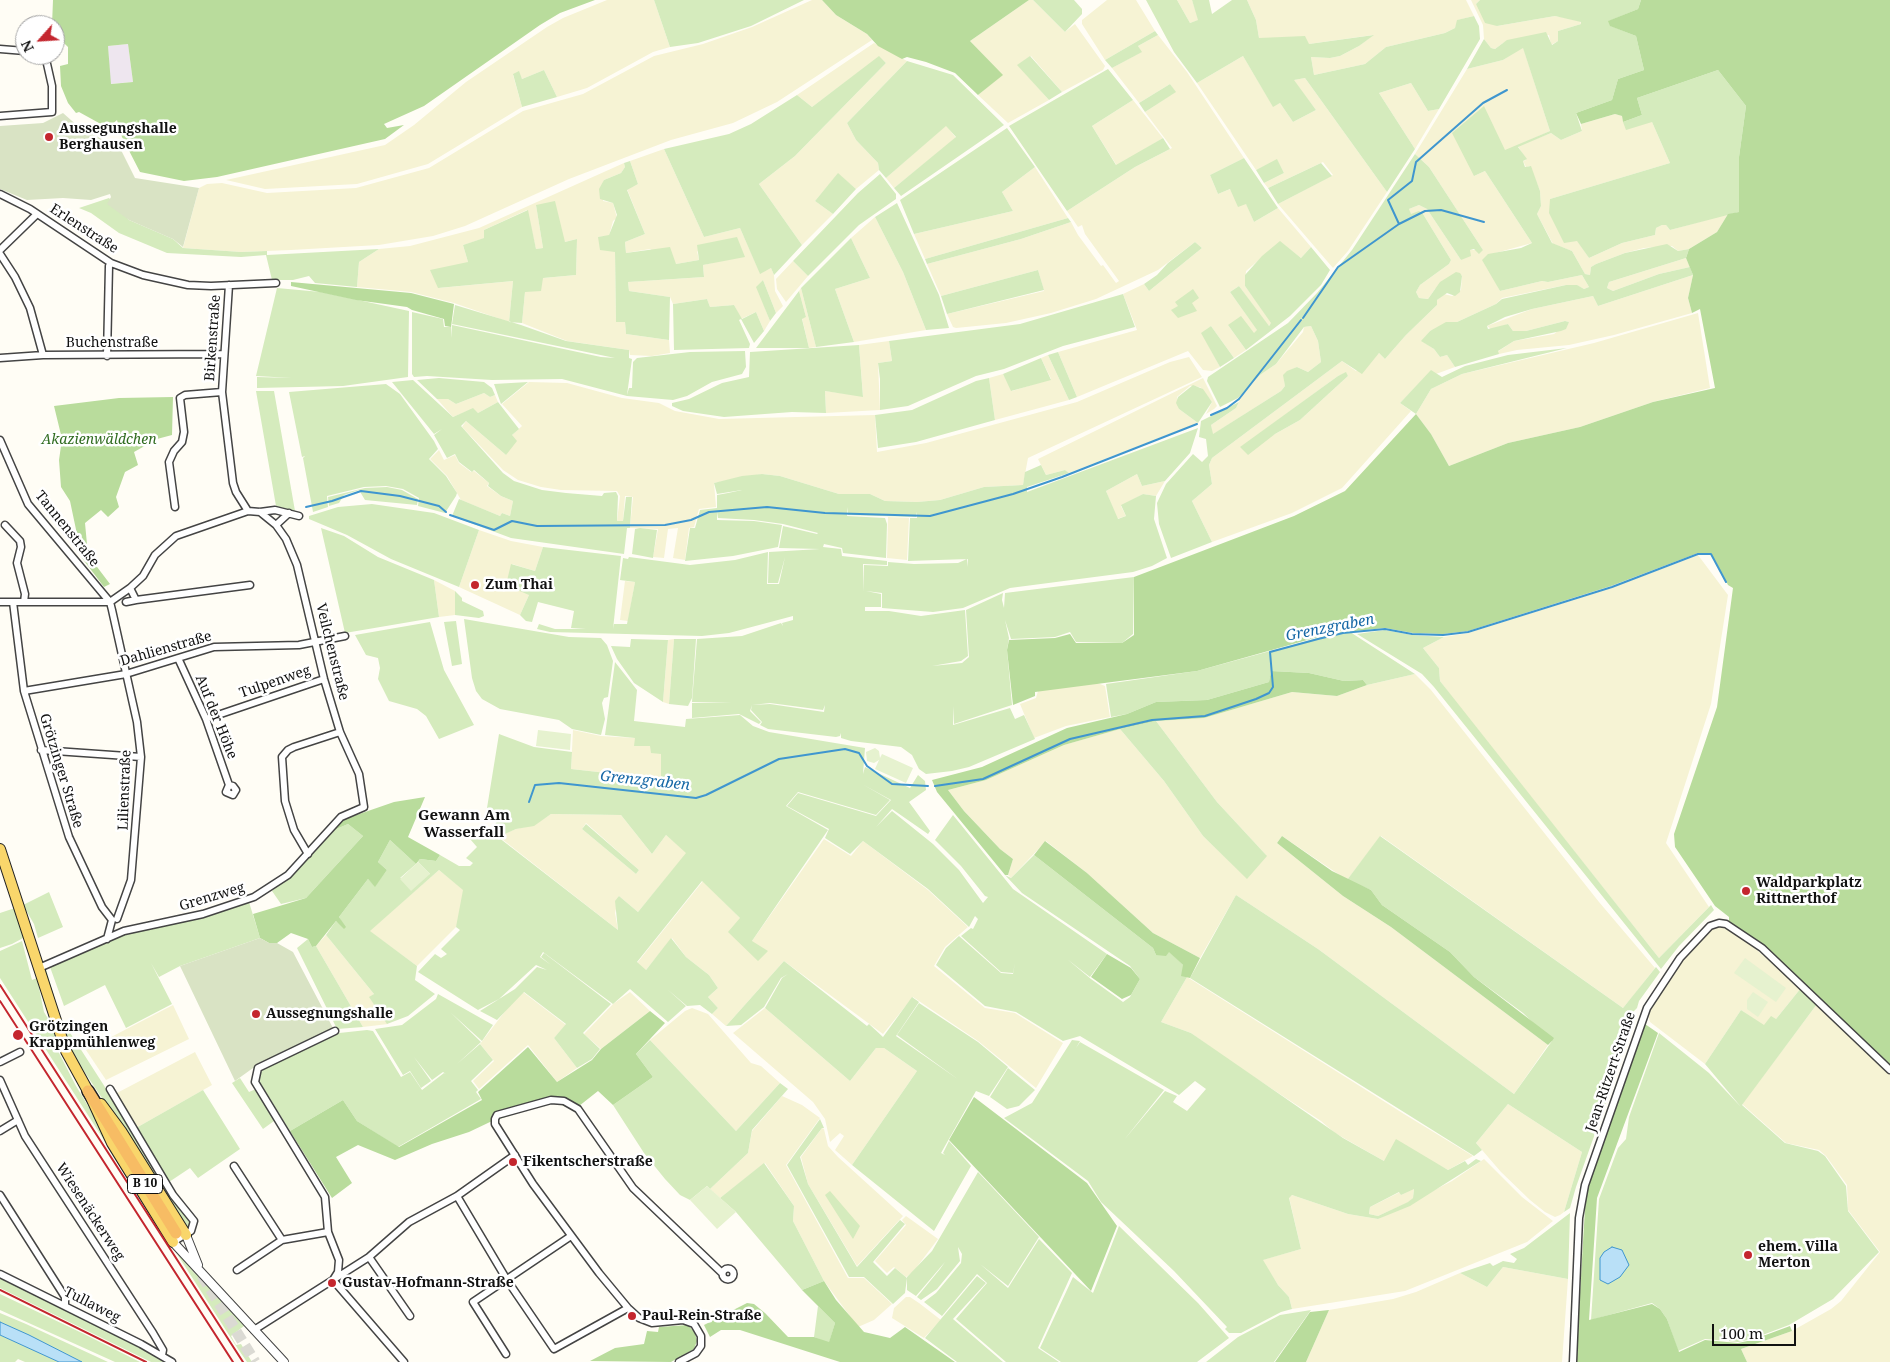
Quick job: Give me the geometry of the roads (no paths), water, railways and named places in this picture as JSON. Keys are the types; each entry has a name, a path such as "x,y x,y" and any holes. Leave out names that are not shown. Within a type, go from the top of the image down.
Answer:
{"highway":[{"name":"B 10","path":"88,1091 178,1237"}],"main road":[{"name":"B 10","path":"0,849 58,1033 88,1091"}],"street":[{"path":"0,49 15,50"},
{"path":"0,116 50,114 53,110 52,86 47,65"},
{"name":"Erlenstraße","path":"0,194 37,214 111,263 143,275 188,285 276,283"},
{"path":"0,250 37,214"},
{"path":"0,254 15,277 30,308 44,355"},
{"path":"108,356 111,263"},
{"name":"Birkenstraße","path":"230,285 222,392 233,483 236,492 248,511"},
{"name":"Buchenstraße","path":"0,358 44,355 224,354"},
{"path":"176,507 169,462 174,451 182,442 184,432 180,401 182,396 222,392"},
{"name":"Tannenstraße","path":"0,440 28,504 110,602"},
{"path":"0,602 110,602 143,576 155,555 176,536 248,511 275,510 298,516"},
{"name":"Veilchenstraße","path":"260,512 276,524 286,539 297,565 324,678 340,732 359,774 364,806"},
{"path":"276,524 289,514"},
{"path":"5,525 20,541 22,547 17,564 24,602"},
{"path":"126,602 250,586"},
{"path":"130,588 136,600"},
{"name":"Grötzinger Straße","path":"13,602 24,691 41,750 69,837 102,907 114,920"},
{"name":"Lilienstraße","path":"110,602 136,722 141,757 131,880 114,920"},
{"name":"Dahlienstraße","path":"24,691 90,682 126,674 214,646 285,645 345,636"},
{"name":"Auf der Höhe","path":"178,658 206,719 229,785"},
{"name":"Tulpenweg","path":"206,719 324,678"},
{"path":"308,854 294,830 285,801 282,757 288,750 294,747 340,732"},
{"path":"41,750 141,757"},
{"name":"Grenzweg","path":"39,968 124,931 180,920 244,902 279,882 308,854 341,816 364,806"},
{"path":"107,938 114,920 124,931"},
{"name":"Jean-Ritzert-Straße","path":"1573,1362 1579,1218 1585,1185 1647,1008 1680,958 1710,926 1719,922 1726,924 1762,948 1890,1070"},
{"path":"333,1280 338,1272 339,1260 328,1232 325,1197 257,1086 255,1077 258,1068 335,1031"},
{"path":"0,1062 20,1052"},
{"name":"Wiesenäckerweg","path":"0,1080 32,1148 153,1333 163,1350 162,1355"},
{"path":"110,1089 173,1195 192,1215 194,1226 178,1237"},
{"path":"679,1362 696,1352 701,1346 701,1336 694,1324 688,1320 652,1323 639,1318 628,1308 571,1236 515,1155 494,1119 502,1114 551,1100 564,1101 571,1104 585,1116 634,1188 722,1273"},
{"path":"0,1131 18,1120"},
{"path":"254,1330 369,1257 409,1222 457,1196 515,1155"},
{"path":"234,1166 282,1240"},
{"path":"0,1195 65,1297 66,1306"},
{"path":"457,1196 507,1280 554,1349 628,1308"},
{"path":"237,1270 282,1240 328,1232"},
{"path":"506,1354 473,1302 571,1236"},
{"path":"178,1237 200,1270 284,1362"},
{"path":"178,1237 200,1270"},
{"path":"369,1257 410,1316"},
{"name":"Tullaweg","path":"0,1274 162,1355 172,1362"},
{"path":"333,1280 404,1362"}],"water":[{"path":"1612,1247 1622,1250 1629,1265 1620,1277 1608,1284 1600,1280 1600,1258 1604,1252"},
{"path":"0,1322 82,1362 59,1362 0,1335"}],"waterway":[{"path":"1399,224 1388,200 1412,181 1416,162 1483,103 1507,90"},
{"path":"1303,318 1338,267 1399,224 1425,211 1441,210 1484,222"},
{"path":"1211,415 1227,408 1239,399 1301,320"},
{"path":"450,515 494,530 512,521 537,526 665,525 691,520 709,512 767,507 825,513 930,516 1013,494 1062,477 1197,424"},
{"path":"306,507 332,501 361,491 400,496 439,506 446,512"},
{"name":"Grenzgraben","path":"935,786 983,779 1070,739 1152,720 1205,716 1256,699 1269,693 1273,687 1270,652 1318,639 1343,633 1385,629 1412,634 1443,635 1468,632 1612,587 1698,554 1711,554 1726,582"},
{"name":"Grenzgraben","path":"529,802 535,785 559,783 696,798 706,795 779,759 845,749 859,753 867,766 892,784 928,786"}],"tunnel":[{"path":"176,1233 255,1362"}],"railway":[{"path":"0,985 243,1362"},
{"path":"0,1001 233,1362"},
{"path":"0,1290 146,1362"}],"place":[{"name":"Aussegungshalle Berghausen","path":"49,137"},
{"name":"Zum Thai","path":"475,585"},
{"name":"Waldparkplatz Rittnerthof","path":"1746,891"},
{"name":"Aussegnungshalle","path":"256,1014"},
{"name":"Grötzingen Krappmühlenweg","path":"18,1035"},
{"name":"Fikentscherstraße","path":"513,1162"},
{"name":"ehem. Villa Merton","path":"1748,1255"},
{"name":"Gustav-Hofmann-Straße","path":"332,1283"},
{"name":"Paul-Rein-Straße","path":"632,1316"}],"district":[{"name":"Gewann Am Wasserfall","path":"464,824"}],"park label":[{"name":"Akazienwäldchen","path":"99,440"}]}
